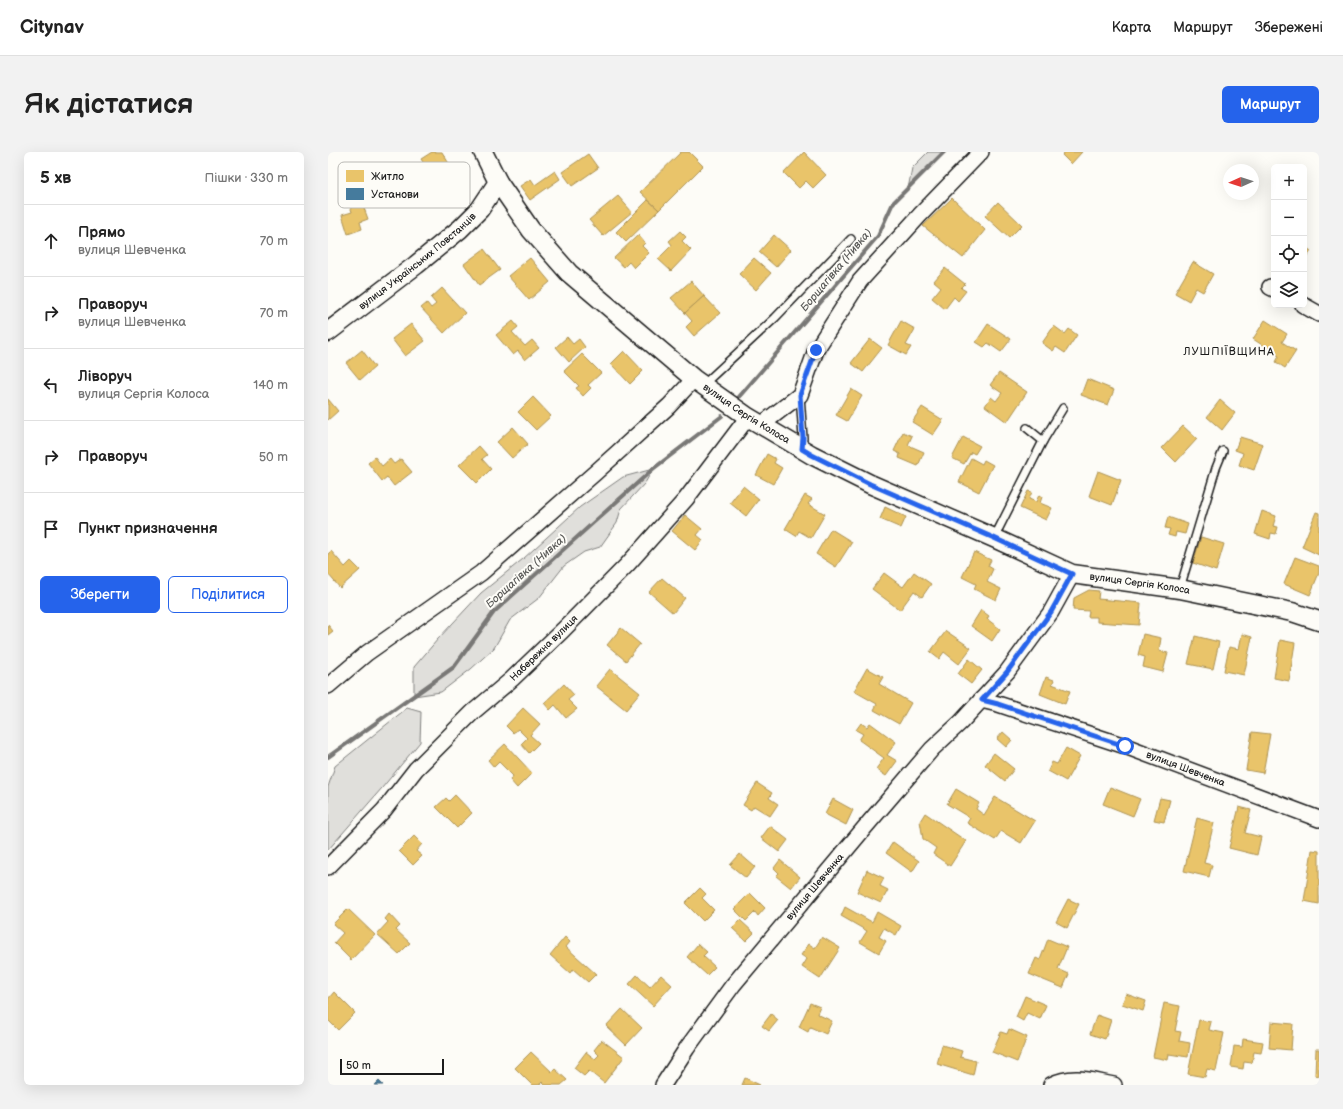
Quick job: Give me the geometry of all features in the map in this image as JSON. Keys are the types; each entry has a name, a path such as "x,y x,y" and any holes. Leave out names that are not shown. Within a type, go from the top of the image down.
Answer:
{"street":[{"name":"вулиця Сергія Колоса","path":"483,152 498,182 531,230 569,273 698,382 754,421 812,455 870,484 1072,574 1180,589 1292,612 1319,621"},
{"path":"800,395 816,350 860,281 915,220 981,152"},
{"name":"вулиця Українських Повстанців","path":"328,332 416,265 460,229 480,209 498,182"},
{"path":"1307,307 1319,314"},
{"path":"328,686 367,653 481,573 698,382"},
{"name":"Набережна вулиця","path":"328,867 384,810 416,769 473,712 512,679 563,630 627,565 754,421 800,395"},
{"name":"вулиця Шевченка","path":"663,1085 687,1048 733,985 927,755 982,700 1007,672 1051,612 1072,574"},
{"name":"вулиця Шевченка","path":"982,700 1125,746 1319,819"},
{"path":"1051,1085 1064,1079 1072,1078 1114,1085"}],"lane":[{"path":"698,382 775,318 852,239"},
{"path":"800,395 803,438 802,449"},
{"path":"994,538 1043,441 1063,408"},
{"path":"1027,428 1043,441"},
{"path":"1180,589 1216,468 1223,451"}],"shaded area":[{"path":"928,152 944,152 908,189 912,168"},
{"path":"653,469 645,483 621,509 617,523 600,547 584,552 564,566 539,598 510,620 494,648 471,669 441,692 414,696 414,667 481,593 523,559 580,507 623,477"},
{"path":"407,708 421,712 420,742 328,850 328,787 335,766"}],"building: Житло":[{"path":"432,152 442,152 448,162 423,162 421,159"},
{"path":"681,152 689,152 703,166 659,210 640,192"},
{"path":"804,152 826,175 813,188 806,181 799,188 784,173"},
{"path":"1065,152 1082,152 1071,164 1062,155"},
{"path":"588,154 598,168 572,186 562,172"},
{"path":"555,171 560,179 530,200 520,186 531,179 535,185"},
{"path":"618,196 632,212 603,236 589,220"},
{"path":"952,198 985,230 963,258 923,226"},
{"path":"648,200 659,210 626,242 616,232"},
{"path":"998,202 1022,225 1009,238 985,216"},
{"path":"351,208 364,208 368,219 360,222 362,229 348,234 342,215 352,212"},
{"path":"680,231 686,237 682,241 691,250 671,271 658,259 672,245 669,241"},
{"path":"638,235 645,243 642,246 649,253 634,268 629,262 624,267 614,258"},
{"path":"774,235 791,250 776,267 759,252"},
{"path":"1307,248 1311,251 1307,257"},
{"path":"484,249 500,270 479,285 464,264"},
{"path":"530,258 550,282 529,300 508,276"},
{"path":"754,258 771,273 756,290 739,274"},
{"path":"1193,262 1213,274 1203,292 1196,288 1189,301 1175,293"},
{"path":"945,268 965,284 961,288 966,291 958,301 954,297 945,309 932,298 941,287 934,281"},
{"path":"691,281 704,296 685,313 671,298"},
{"path":"442,288 465,313 444,333 421,308 427,303 431,308 436,304 431,298"},
{"path":"704,296 720,313 694,336 686,327 692,321 685,313"},
{"path":"1265,320 1287,334 1282,342 1296,351 1285,368 1276,362 1279,356 1253,339"},
{"path":"513,321 518,327 512,332 525,346 532,340 539,348 525,360 518,351 513,355 496,335"},
{"path":"901,321 915,329 906,345 911,347 906,355 888,345"},
{"path":"411,324 425,341 405,356 392,339"},
{"path":"988,324 1011,339 1001,352 988,343 984,347 976,342"},
{"path":"1054,326 1065,334 1069,329 1077,335 1065,353 1056,347 1053,351 1042,343"},
{"path":"567,337 573,344 579,339 585,347 569,362 556,347"},
{"path":"870,339 882,348 863,372 851,363"},
{"path":"362,350 375,367 360,380 346,363"},
{"path":"624,351 643,371 630,384 611,364"},
{"path":"582,354 601,373 588,385 591,388 583,396 576,388 579,386 564,371"},
{"path":"999,373 1027,392 1007,422 985,406 991,397 996,401 1002,393 990,385"},
{"path":"1087,379 1114,390 1108,405 1081,395"},
{"path":"851,389 862,396 847,421 836,415"},
{"path":"533,397 551,416 536,430 518,412"},
{"path":"328,399 338,411 328,420"},
{"path":"1220,400 1235,413 1222,430 1207,417"},
{"path":"922,407 943,420 933,435 912,422"},
{"path":"1183,426 1197,439 1176,462 1162,448"},
{"path":"513,427 528,444 512,458 497,442"},
{"path":"903,432 912,436 908,445 924,452 918,466 899,458 900,454 894,451"},
{"path":"963,437 980,446 975,454 971,452 964,464 952,458"},
{"path":"1240,437 1263,444 1254,470 1239,465 1243,453 1235,450"},
{"path":"479,446 487,455 482,459 491,469 477,483 459,465"},
{"path":"767,454 776,459 774,463 782,468 773,484 756,475"},
{"path":"375,457 382,466 390,459 394,464 401,459 412,472 394,486 387,477 382,481 368,463"},
{"path":"971,458 982,464 984,460 993,465 979,492 959,482"},
{"path":"1098,471 1121,480 1112,505 1089,496"},
{"path":"743,486 759,499 746,516 730,503"},
{"path":"1028,491 1032,492 1029,499 1036,502 1039,495 1042,497 1040,503 1052,508 1046,520 1020,508"},
{"path":"805,495 812,499 808,504 825,514 811,538 799,531 796,536 785,529"},
{"path":"885,507 906,517 901,528 880,519"},
{"path":"1262,511 1276,516 1273,526 1278,527 1276,534 1271,533 1270,539 1255,534"},
{"path":"1316,512 1319,513 1319,555 1302,547"},
{"path":"685,515 702,529 697,535 703,540 695,550 672,531"},
{"path":"1168,517 1188,524 1185,534 1176,532 1175,537 1168,535 1170,529 1165,528"},
{"path":"831,529 852,542 836,567 816,554"},
{"path":"1201,537 1224,544 1216,571 1193,563"},
{"path":"331,551 345,567 351,561 360,570 340,588 328,574 328,554"},
{"path":"974,552 991,560 988,566 993,569 987,582 1001,589 996,600 974,589 976,584 962,577"},
{"path":"1295,557 1319,566 1319,573 1310,595 1284,584"},
{"path":"914,572 931,584 922,597 914,591 900,610 872,589 884,573 903,587"},
{"path":"662,578 685,598 673,613 649,592"},
{"path":"1089,590 1099,591 1098,599 1141,603 1139,625 1097,622 1097,617 1088,617 1089,611 1073,610 1074,598"},
{"path":"981,610 989,616 987,619 1000,629 992,641 971,626"},
{"path":"328,625 333,631 328,635"},
{"path":"621,628 640,644 626,661 607,645"},
{"path":"946,631 971,648 959,664 944,652 939,659 930,652"},
{"path":"1143,634 1161,638 1159,651 1168,653 1163,672 1143,667 1145,657 1138,655"},
{"path":"1242,634 1252,637 1244,675 1224,671 1229,647 1239,649"},
{"path":"1195,636 1219,642 1213,669 1188,664"},
{"path":"1280,640 1295,643 1289,681 1274,678"},
{"path":"969,659 982,670 971,684 958,674"},
{"path":"867,668 883,677 879,684 911,703 899,724 874,710 877,704 854,691"},
{"path":"610,669 640,693 626,710 596,686"},
{"path":"1046,677 1054,680 1052,684 1070,691 1065,704 1040,694"},
{"path":"564,684 574,695 568,700 577,709 566,718 555,705 550,710 544,703"},
{"path":"523,708 540,724 530,735 539,743 529,753 521,744 527,738 518,729 513,733 506,726"},
{"path":"861,723 867,727 870,723 896,742 887,755 897,761 886,776 876,769 884,758 859,740 863,734 856,730"},
{"path":"1003,732 1012,740 1006,747 997,739"},
{"path":"1252,732 1270,734 1263,773 1246,770"},
{"path":"505,744 532,773 517,788 510,780 513,776 499,762 494,767 488,760"},
{"path":"1066,748 1080,756 1066,781 1048,771 1052,762 1057,764"},
{"path":"994,753 1014,769 1005,781 985,765"},
{"path":"757,783 772,793 769,798 778,804 770,816 754,806 751,810 743,805"},
{"path":"1110,787 1140,799 1133,816 1103,804"},
{"path":"956,789 979,803 976,809 984,815 995,797 1035,821 1021,843 1001,831 995,840 967,823 970,818 947,804"},
{"path":"455,795 472,813 457,828 436,807 446,798 449,801"},
{"path":"1160,798 1170,800 1164,822 1154,820"},
{"path":"833,799 853,810 846,825 825,814"},
{"path":"1239,807 1251,810 1245,833 1261,837 1257,855 1229,848"},
{"path":"925,813 966,841 950,866 933,854 936,848 923,839 920,821"},
{"path":"1197,818 1214,823 1204,863 1212,865 1209,877 1184,871"},
{"path":"770,826 788,840 779,852 761,838"},
{"path":"414,836 422,844 416,851 422,856 413,865 399,851"},
{"path":"893,842 919,861 912,872 886,853"},
{"path":"1312,850 1319,851 1319,904 1304,901"},
{"path":"740,854 755,867 746,878 730,865"},
{"path":"780,860 800,877 791,888 776,876 779,873 774,868"},
{"path":"867,870 884,878 880,886 888,890 881,903 857,892"},
{"path":"700,888 706,894 702,898 714,910 703,921 685,903"},
{"path":"750,893 765,908 758,916 755,912 746,921 734,909"},
{"path":"1068,899 1079,904 1067,928 1056,922"},
{"path":"845,907 872,922 877,912 901,926 896,935 884,928 879,937 886,941 879,953 860,942 867,931 841,916"},
{"path":"348,909 375,935 351,960 334,943 343,933 333,924"},
{"path":"389,914 400,926 396,930 410,943 399,954 377,934 388,922 385,919"},
{"path":"740,920 754,933 746,941 732,928"},
{"path":"565,937 570,942 566,947 596,974 588,982 573,969 570,973 550,955"},
{"path":"822,937 840,948 820,979 802,967 807,959 801,955 809,944 815,948"},
{"path":"1048,939 1067,947 1058,969 1069,974 1063,988 1029,974 1036,958 1040,960"},
{"path":"698,944 707,952 703,956 715,967 707,975 687,957"},
{"path":"637,975 650,987 661,975 672,985 653,1006 629,984"},
{"path":"334,992 355,1013 338,1030 328,1020 328,999"},
{"path":"1126,994 1146,1001 1143,1011 1122,1004"},
{"path":"1025,996 1046,1005 1040,1019 1027,1013 1023,1021 1016,1017"},
{"path":"810,1003 820,1007 817,1014 832,1021 826,1034 810,1027 808,1032 799,1027"},
{"path":"1164,1003 1180,1006 1175,1031 1181,1032 1179,1041 1190,1043 1188,1057 1169,1054 1168,1060 1153,1057"},
{"path":"622,1009 642,1028 626,1045 606,1026"},
{"path":"771,1014 778,1020 769,1031 762,1026"},
{"path":"1097,1015 1111,1020 1105,1039 1090,1034"},
{"path":"1199,1020 1211,1022 1209,1030 1224,1033 1216,1071 1207,1069 1205,1077 1188,1074"},
{"path":"1271,1022 1293,1024 1291,1050 1269,1048"},
{"path":"1009,1029 1027,1037 1017,1062 992,1052 1001,1032 1007,1034"},
{"path":"1243,1039 1263,1042 1261,1053 1254,1052 1252,1063 1244,1062 1243,1069 1231,1067 1234,1046 1242,1047"},
{"path":"602,1040 624,1057 604,1083 589,1071 584,1076 574,1068 586,1052 595,1059 599,1055 594,1050"},
{"path":"942,1045 962,1051 960,1057 976,1061 973,1075 937,1064"},
{"path":"1316,1049 1319,1049 1319,1076 1315,1075"},
{"path":"531,1052 552,1072 555,1069 567,1080 561,1085 545,1085 542,1082 539,1085 532,1085 515,1068"},
{"path":"745,1078 760,1085 742,1085"}],"building: Установи":[{"path":"379,1081 383,1085 375,1085"}],"waterway":[{"name":"Борщагівка (Нивка)","path":"738,398 878,236 893,203 944,152"},
{"name":"Борщагівка (Нивка)","path":"328,757 454,667 494,612 653,469 722,416"}],"district":[{"name":"ЛУШПІЇВЩИНА","path":"1229,351"}],"route":[{"path":"816,350 800,395 803,438 802,449 870,484 1072,574 1051,612 1007,672 982,700 1125,746"}]}
